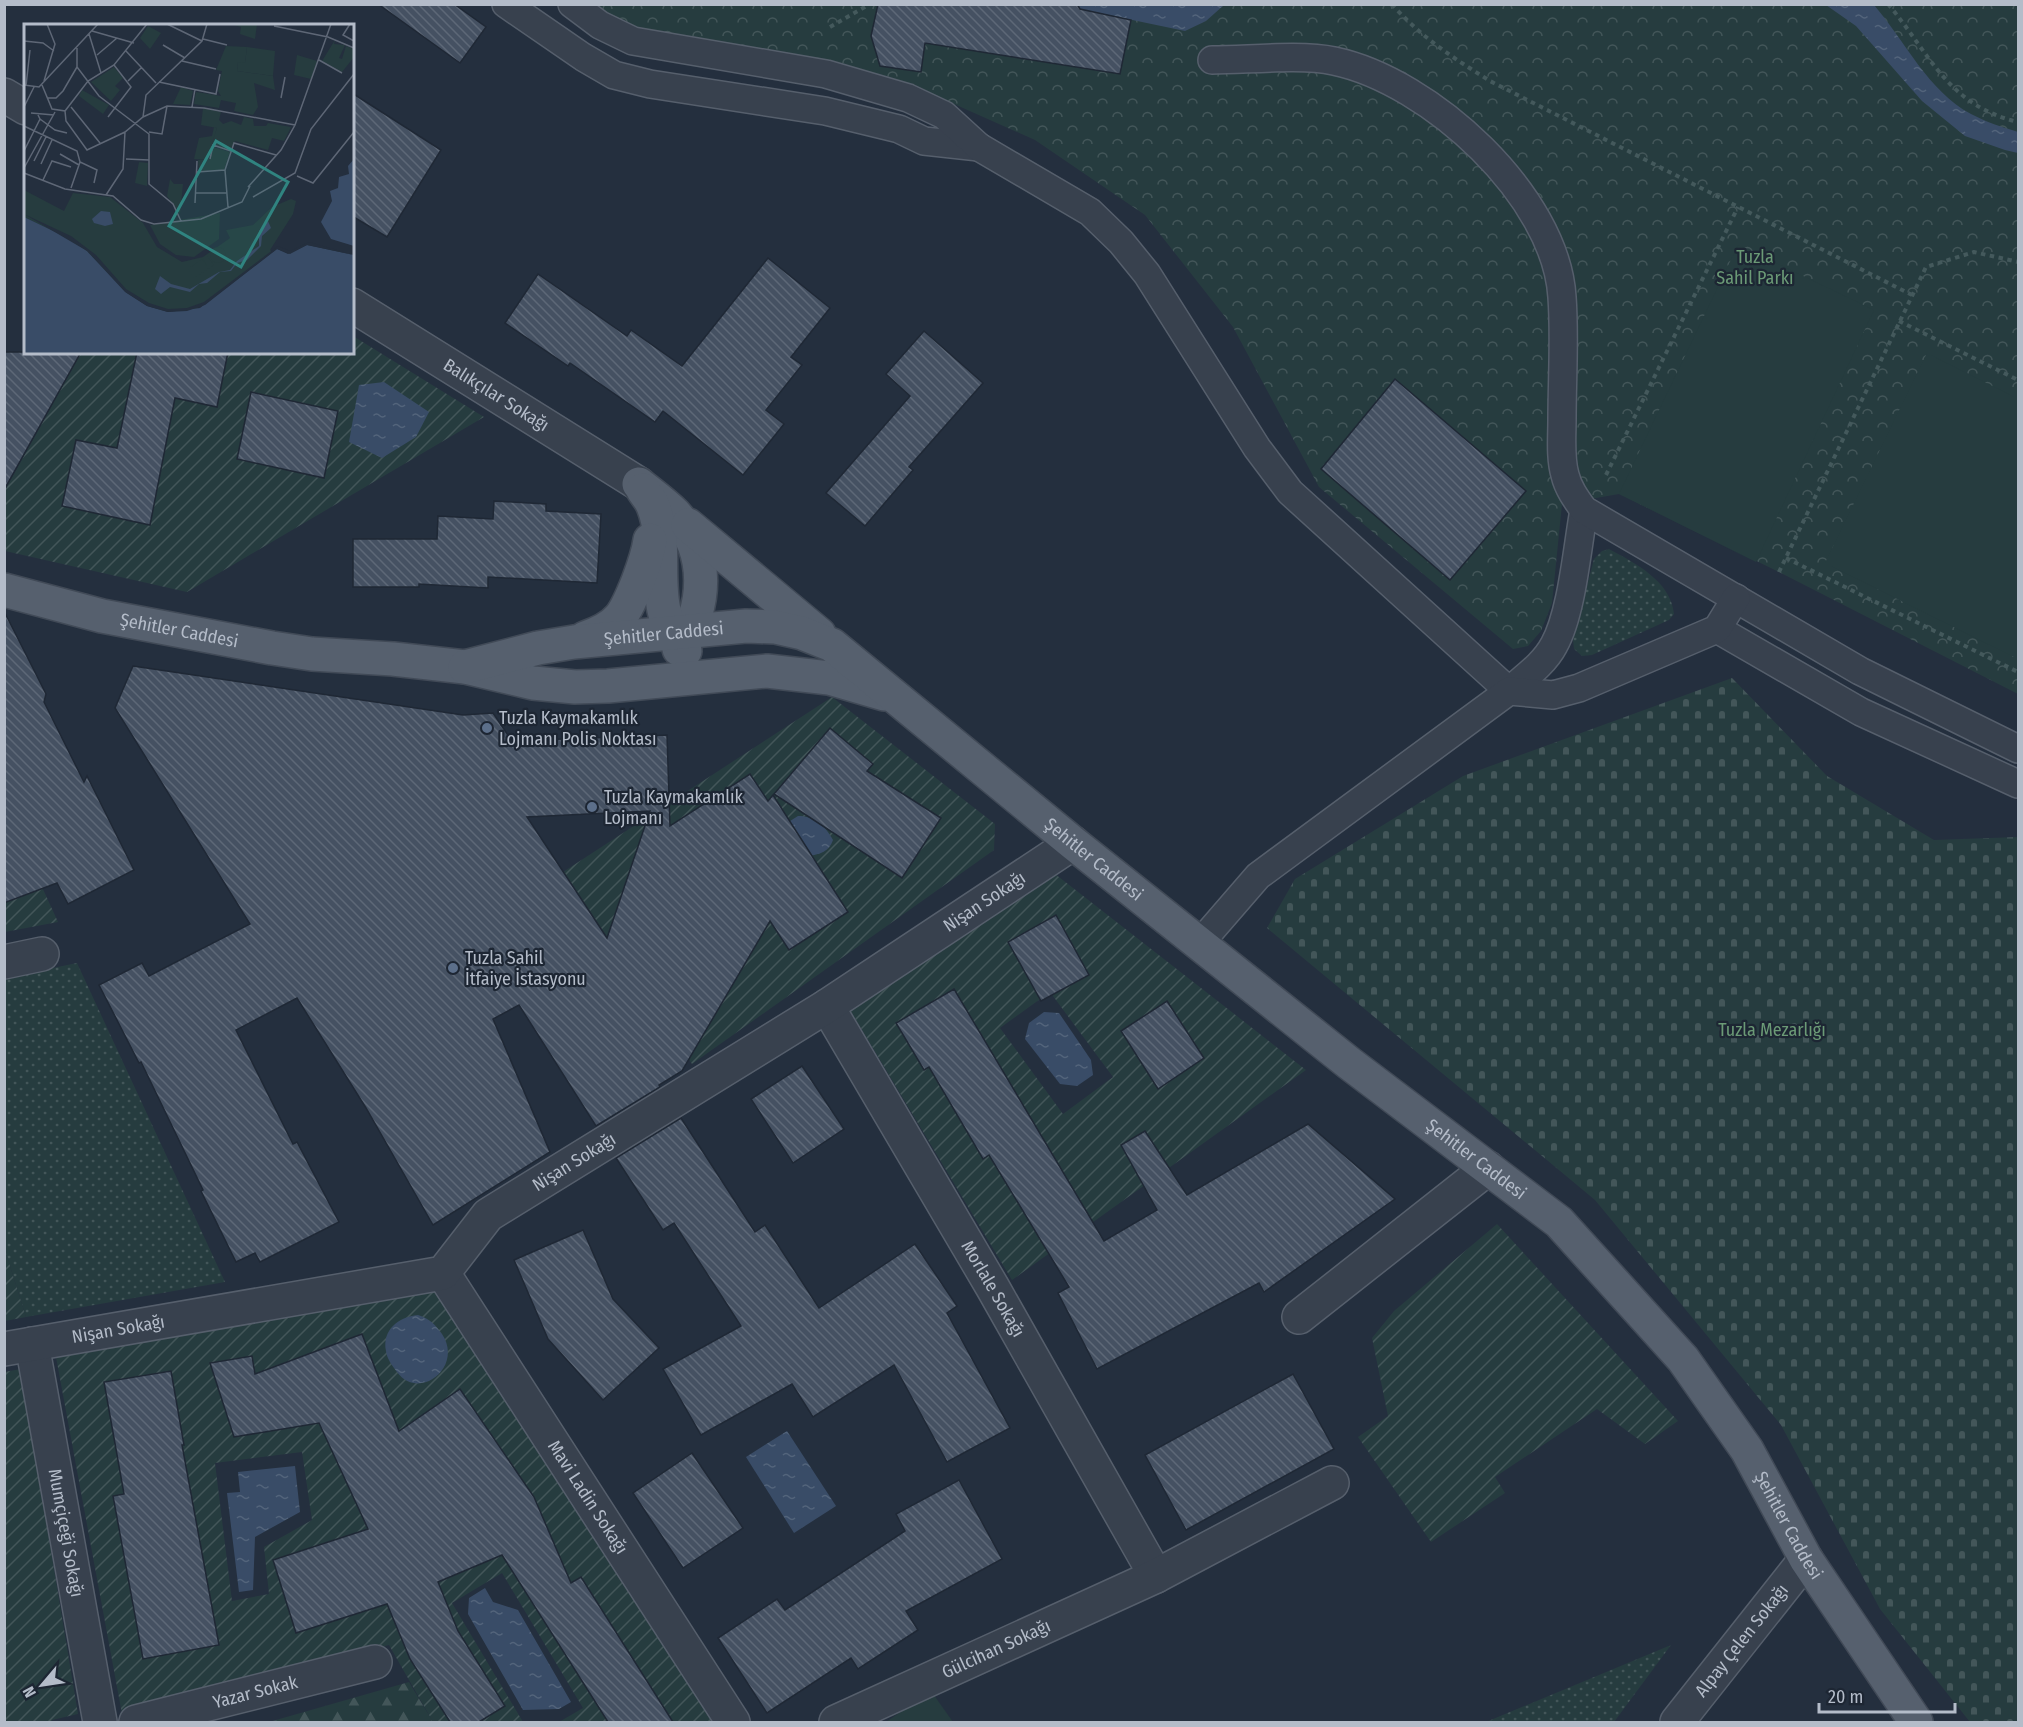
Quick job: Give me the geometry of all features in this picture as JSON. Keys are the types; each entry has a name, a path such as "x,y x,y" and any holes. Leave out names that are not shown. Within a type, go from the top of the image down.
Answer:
{"main road":[{"path":"639,484 832,645"},
{"path":"639,484 653,505 658,528 660,589 664,610 692,659 709,670 731,675"},
{"path":"574,642 601,633 617,622 628,608 649,552 651,533 650,514 639,484"},
{"path":"608,686 654,671 671,658 700,595 701,563 692,540 675,514"},
{"name":"Şehitler Caddesi","path":"4,590 102,616 312,654 393,659 465,667 533,683 567,686 608,686 767,671 829,678 884,694 913,710"},
{"name":"Şehitler Caddesi","path":"465,667 538,648 574,642 680,637 746,626 775,627 802,633 832,645 1073,843 1340,1055 1559,1222 1683,1359 1747,1450 1806,1559 1916,1722"}],"street":[{"path":"4,95 24,107"},
{"name":"Balıkçılar Sokağı","path":"354,306 639,484"},
{"name":"Nişan Sokağı","path":"18,1347 443,1273 488,1215 828,1006 1073,843"},
{"path":"4,962 42,954"},
{"name":"Morlale Sokağı","path":"828,1006 993,1288 1156,1576"},
{"path":"1299,1317 1488,1168"},
{"name":"Mavi Ladin Sokağı","path":"443,1273 733,1722"},
{"name":"Mumçiçeği Sokağı","path":"18,1347 100,1722"},
{"name":"Gülcihan Sokağı","path":"836,1722 1156,1576 1332,1483"},
{"name":"Alpay Çelen Sokağı","path":"1677,1722 1806,1559"},
{"name":"Yazar Sokak","path":"136,1722 375,1662"}],"lane":[{"path":"506,4 583,57 614,75 650,84 825,111 899,129 924,141 979,147"},
{"path":"572,4 600,25 633,41 826,74 908,98 944,115 979,147 1090,212 1121,242 1147,274 1257,448 1290,492 1509,691 1553,695 1579,688 1717,629 1736,598"},
{"path":"1212,60 1308,58 1332,60 1355,66 1423,100 1475,142 1497,163 1536,216 1560,271 1563,298 1562,447 1564,473 1573,496 1584,510 1860,671 2019,749"},
{"path":"1200,943 1258,876 1509,691 1535,669 1554,645 1566,613 1584,510"},
{"path":"1717,629 1861,712 2019,784"}],"path":[{"path":"830,27 870,4"},
{"path":"1392,4 1404,19 1441,50 1490,81 1912,295"},
{"path":"1888,4 1948,83 1971,102 1990,113 2019,122"},
{"path":"1604,477 1738,207"},
{"path":"1779,572 1926,267 1974,252 2019,262"},
{"path":"1899,321 2019,380"},
{"path":"1786,558 2019,672"}],"green space":[{"name":"Tuzla Sahil Parkı","path":"593,5 2018,5 2018,694 1779,572 1619,494 1562,504 1552,603 1541,631 1528,646 1513,649 1319,487 1233,327 1145,215 1035,140 907,83 764,50 634,34"},
{"path":"1738,245 1874,310 1756,562 1619,494"},
{"path":"354,337 484,417 187,592 5,551 5,490 80,354 354,354"},
{"path":"1927,353 2018,399 2018,659 1825,563"},
{"path":"1609,549 1630,560 1659,583 1671,602 1674,614 1669,620 1592,655 1582,656 1574,649 1573,640 1594,559 1602,551"},
{"name":"Tuzla Mezarlığı","path":"1732,678 1827,776 1934,840 2018,837 2018,1722 1970,1722 1880,1609 1781,1425 1595,1200 1267,928 1295,879 1463,776"},
{"path":"832,697 995,824 994,850 692,1064 563,872"},
{"path":"5,806 58,922 5,932"},
{"path":"1050,870 1306,1070 1012,1280 847,1005","holes":["1050,992 1113,1077 1063,1114 1000,1028"]},
{"path":"77,963 225,1282 26,1317 5,1250 4,978"},
{"path":"1497,1224 1678,1421 1645,1444 1597,1409 1495,1477 1505,1493 1431,1542 1358,1437 1388,1416 1372,1338 1394,1311"},
{"path":"5,1250 26,1317 4,1321"},
{"path":"434,1290 713,1722 559,1722 583,1708 502,1573 452,1603 523,1722 433,1722 389,1645 122,1714 56,1357","holes":["302,1452 312,1520 264,1547 269,1594 232,1601 215,1463"]},
{"path":"21,1369 78,1714 52,1720 52,1722 5,1722 4,1372"},
{"path":"1671,1645 1614,1722 1486,1722"},
{"path":"409,1682 433,1722 269,1722"},
{"path":"931,1691 953,1722 886,1722"}],"water":[{"path":"1077,5 1224,5 1206,21 1185,31 1080,9"},
{"path":"1826,5 1874,5 1942,92 1971,114 2018,132 2018,153 1965,136 1922,101 1856,26"},
{"path":"384,382 429,412 416,437 382,458 349,442 359,385"},
{"path":"798,816 810,818 827,830 833,840 827,850 809,856 717,867"},
{"path":"1044,1012 1059,1013 1091,1060 1093,1075 1077,1086 1060,1084 1025,1039 1029,1023"},
{"path":"418,1315 432,1322 442,1334 447,1346 447,1358 436,1377 427,1382 416,1383 406,1380 397,1372 387,1357 385,1344 386,1337 393,1326 404,1319"},
{"path":"787,1431 836,1506 794,1533 746,1457"},
{"path":"295,1466 300,1512 255,1537 253,1590 239,1592 227,1493 240,1492 238,1472"},
{"path":"485,1588 493,1602 518,1610 571,1702 559,1709 523,1710 468,1614 469,1598"}],"building":[{"path":"378,4 454,4 486,27 460,63"},
{"path":"878,4 1077,4 1080,9 1131,20 1120,74 925,43 921,72 880,66 871,36"},
{"path":"354,94 441,150 387,237 354,217"},
{"path":"768,258 830,308 791,357 802,365 766,410 784,424 743,475 663,411 655,422 570,363 568,366 505,323 538,274 627,336 631,330 682,366"},
{"path":"924,331 983,383 909,467 913,470 865,526 826,493 910,396 886,374"},
{"path":"4,352 80,354 4,490"},
{"path":"137,354 228,354 217,407 175,398 150,525 62,506 76,440 117,448"},
{"path":"1395,379 1526,491 1450,580 1321,469"},
{"path":"251,392 338,411 324,478 237,459"},
{"path":"494,501 546,504 546,511 601,514 597,583 488,577 488,588 419,584 419,587 353,587 353,539 437,539 438,516 493,519"},
{"path":"4,611 46,694 44,702 84,782 87,776 134,870 68,904 57,883 4,903"},
{"name":"Tuzla Sahil İtfaiye İstasyonu","path":"133,666 463,715 493,713 512,741 667,735 670,826 750,774 768,801 773,795 848,912 789,950 770,921 682,1071 596,1126 519,1005 493,1019 550,1152 433,1225 366,1108 297,998 236,1030 293,1144 297,1142 339,1222 260,1262 255,1253 236,1262 141,1062 139,1063 99,985 142,963 149,976 250,924 115,708","holes":["650,811 607,938 527,817"]},
{"path":"830,728 873,764 867,771 941,818 902,878 774,794"},
{"path":"1056,915 1089,975 1041,1001 1008,942"},
{"path":"954,989 1104,1241 1157,1210 1121,1145 1145,1131 1187,1195 1308,1124 1395,1199 1264,1292 1259,1283 1097,1369 1058,1293 1069,1287 989,1155 983,1159 929,1067 924,1070 896,1023"},
{"path":"1167,1001 1204,1058 1158,1089 1121,1031"},
{"path":"802,1066 844,1129 793,1163 751,1099"},
{"path":"681,1118 755,1232 765,1225 819,1308 915,1244 957,1306 947,1313 1010,1428 947,1462 894,1365 813,1417 792,1384 701,1435 663,1369 741,1326 674,1223 663,1230 616,1158"},
{"path":"583,1230 613,1299 659,1348 603,1400 548,1339 514,1260"},
{"path":"362,1334 399,1431 460,1389 534,1497 571,1583 581,1577 673,1722 608,1722 502,1555 438,1582 458,1631 505,1706 479,1722 450,1722 410,1659 387,1604 296,1633 273,1560 368,1529 319,1423 234,1437 210,1363 252,1356 255,1374"},
{"path":"171,1371 184,1445 182,1445 219,1645 143,1659 113,1496 124,1494 104,1382"},
{"path":"1293,1374 1334,1449 1186,1530 1145,1455"},
{"path":"692,1453 743,1528 683,1568 633,1493"},
{"path":"959,1480 1002,1559 906,1611 918,1630 858,1669 851,1658 767,1713 718,1638 777,1599 785,1610 905,1531 896,1514"}],"place":[{"name":"Tuzla Kaymakamlık Lojmanı Polis Noktası","path":"487,728"},
{"name":"Tuzla Kaymakamlık Lojmanı","path":"592,807"},
{"name":"Tuzla Sahil İtfaiye İstasyonu","path":"453,968"}]}
